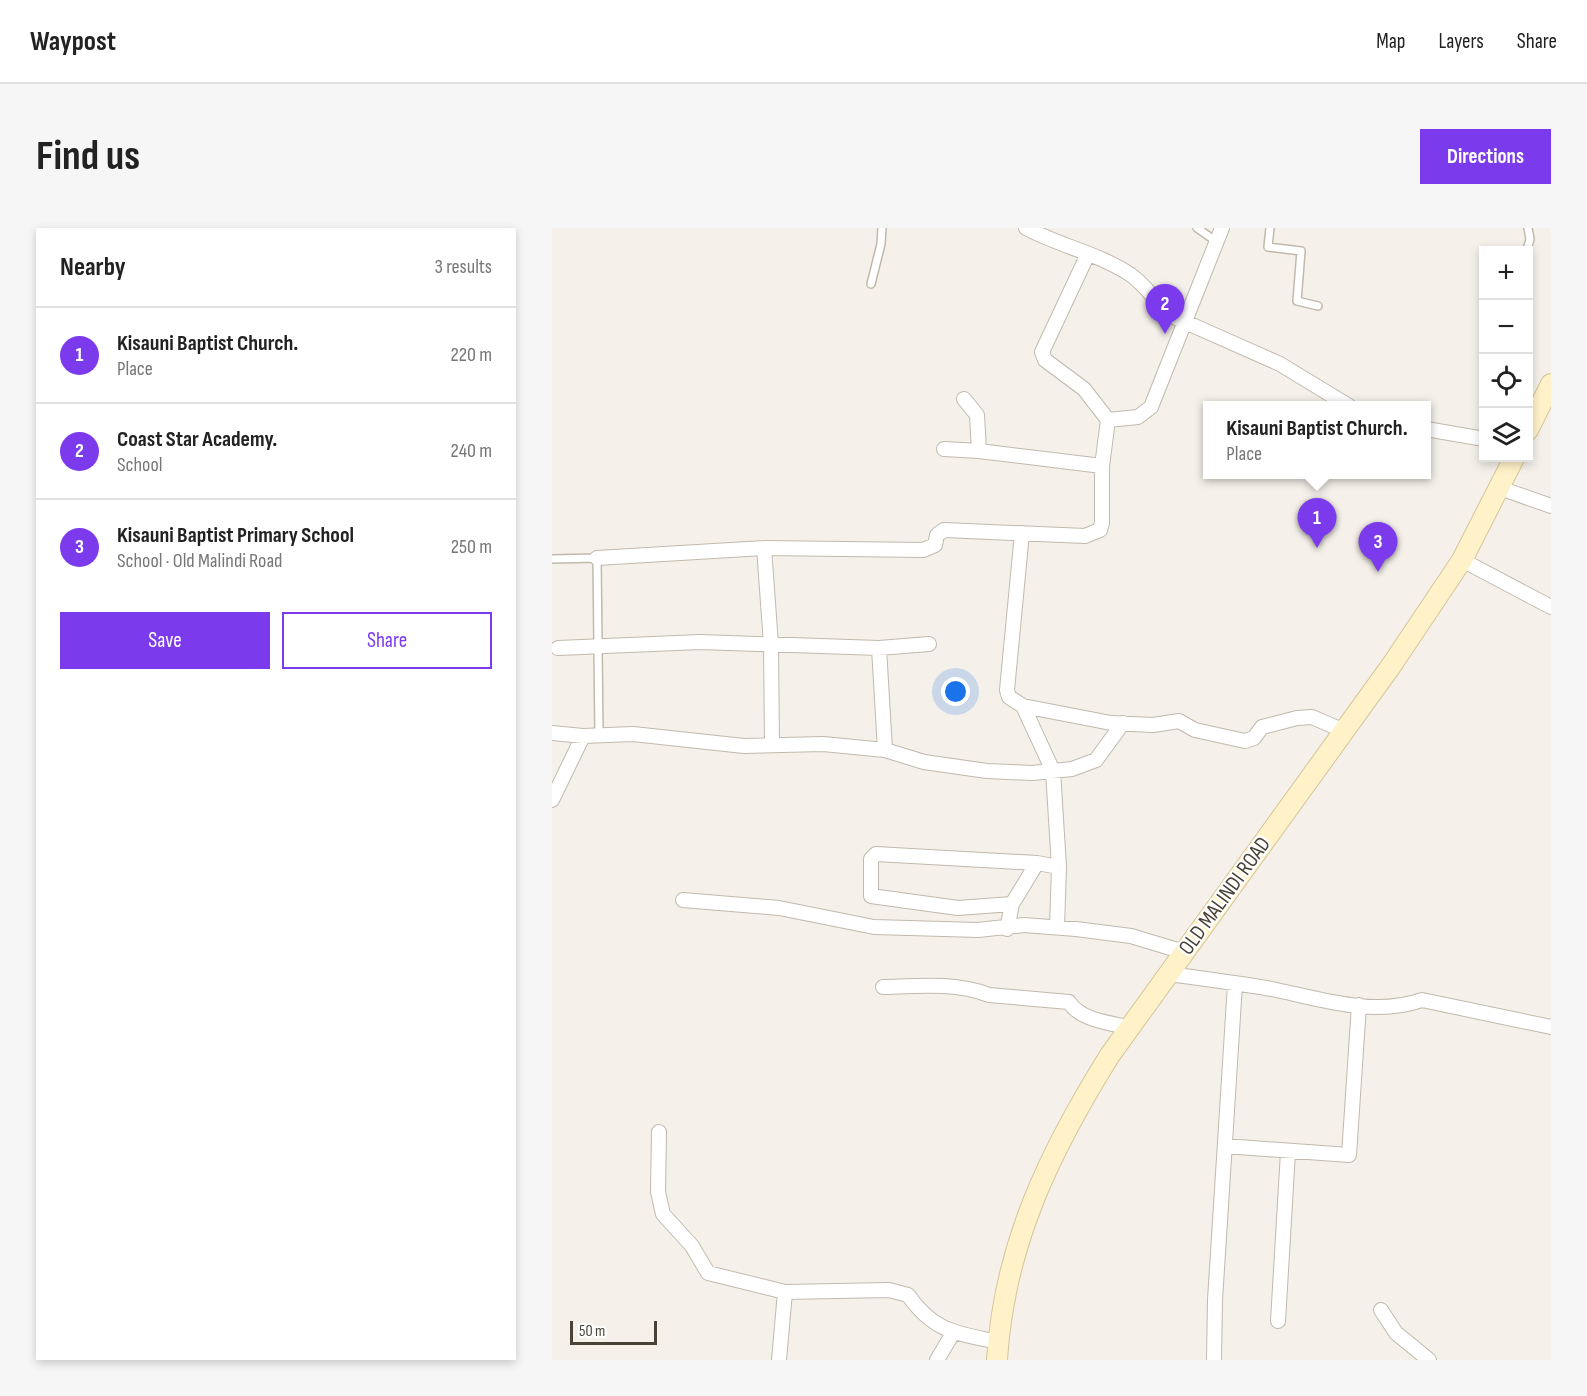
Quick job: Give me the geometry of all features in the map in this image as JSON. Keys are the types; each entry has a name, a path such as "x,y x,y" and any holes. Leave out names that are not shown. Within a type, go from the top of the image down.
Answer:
{"main road":[{"path":"1533,420 1550,387"},
{"name":"OLD MALINDI ROAD","path":"998,1351 1013,1258 1038,1188 1096,1078 1342,730 1390,666 1462,560 1512,462"}],"street":[{"path":"1026,228 1087,256 1113,265 1134,277 1161,308 1228,343 1280,364 1342,401"},
{"path":"1108,420 1138,417 1151,407 1222,228"},
{"path":"597,558 764,548 923,550 935,545 937,534 944,530 1085,536 1100,530 1102,466 1108,420 1084,389 1045,360 1042,352 1087,256"},
{"path":"964,399 977,415 979,451"},
{"path":"1431,430 1479,436"},
{"path":"944,450 979,451 1102,466"},
{"path":"1500,488 1551,506"},
{"path":"1022,533 1007,690 1009,698 1023,706 1059,715 1153,725 1179,721 1195,730 1245,741 1254,738 1262,727 1297,717 1312,717 1342,730"},
{"path":"764,548 771,644 772,746"},
{"path":"1462,560 1551,607"},
{"path":"558,648 700,642 879,648 929,644"},
{"path":"879,648 885,750"},
{"path":"1023,706 1053,771 1059,867 1057,927"},
{"path":"552,732 583,736 633,734 695,742 772,746 823,744 885,750 924,762 987,771 1053,771 1072,769 1096,760 1123,723"},
{"path":"552,800 583,736"},
{"path":"1012,904 958,908 871,896 871,859 876,854 885,854 1037,863 1059,867"},
{"path":"1007,929 1012,904 1037,863"},
{"path":"683,900 779,908 874,927 936,931 1007,929 1024,925 1057,927 1131,936 1184,952"},
{"path":"1170,974 1316,1000 1359,1005 1403,1006 1422,1000 1551,1027"},
{"path":"1214,1360 1235,984"},
{"path":"883,987 928,986 978,991 989,995 1069,1002 1073,1009 1086,1016 1132,1028"},
{"path":"1225,1146 1350,1155 1359,1005"},
{"path":"659,1132 658,1192 663,1214 692,1246 708,1273 785,1292 889,1290 908,1295 922,1315 953,1333 998,1351"},
{"path":"1278,1321 1288,1152"},
{"path":"779,1360 785,1292"},
{"path":"1381,1310 1396,1333 1429,1360"},
{"path":"937,1360 953,1333"}],"lane":[{"path":"871,284 881,244 882,228"},
{"path":"1197,228 1217,242"},
{"path":"1270,228 1268,247 1300,251 1297,301 1318,306"},
{"path":"1528,228 1530,239 1528,246"},
{"path":"552,559 597,558 599,736"}],"place":[{"name":"Coast Star Academy.","path":"1165,334"},
{"name":"Kisauni Baptist Church.","path":"1317,548"},
{"name":"Kisauni Baptist Primary School","path":"1378,572"}]}
